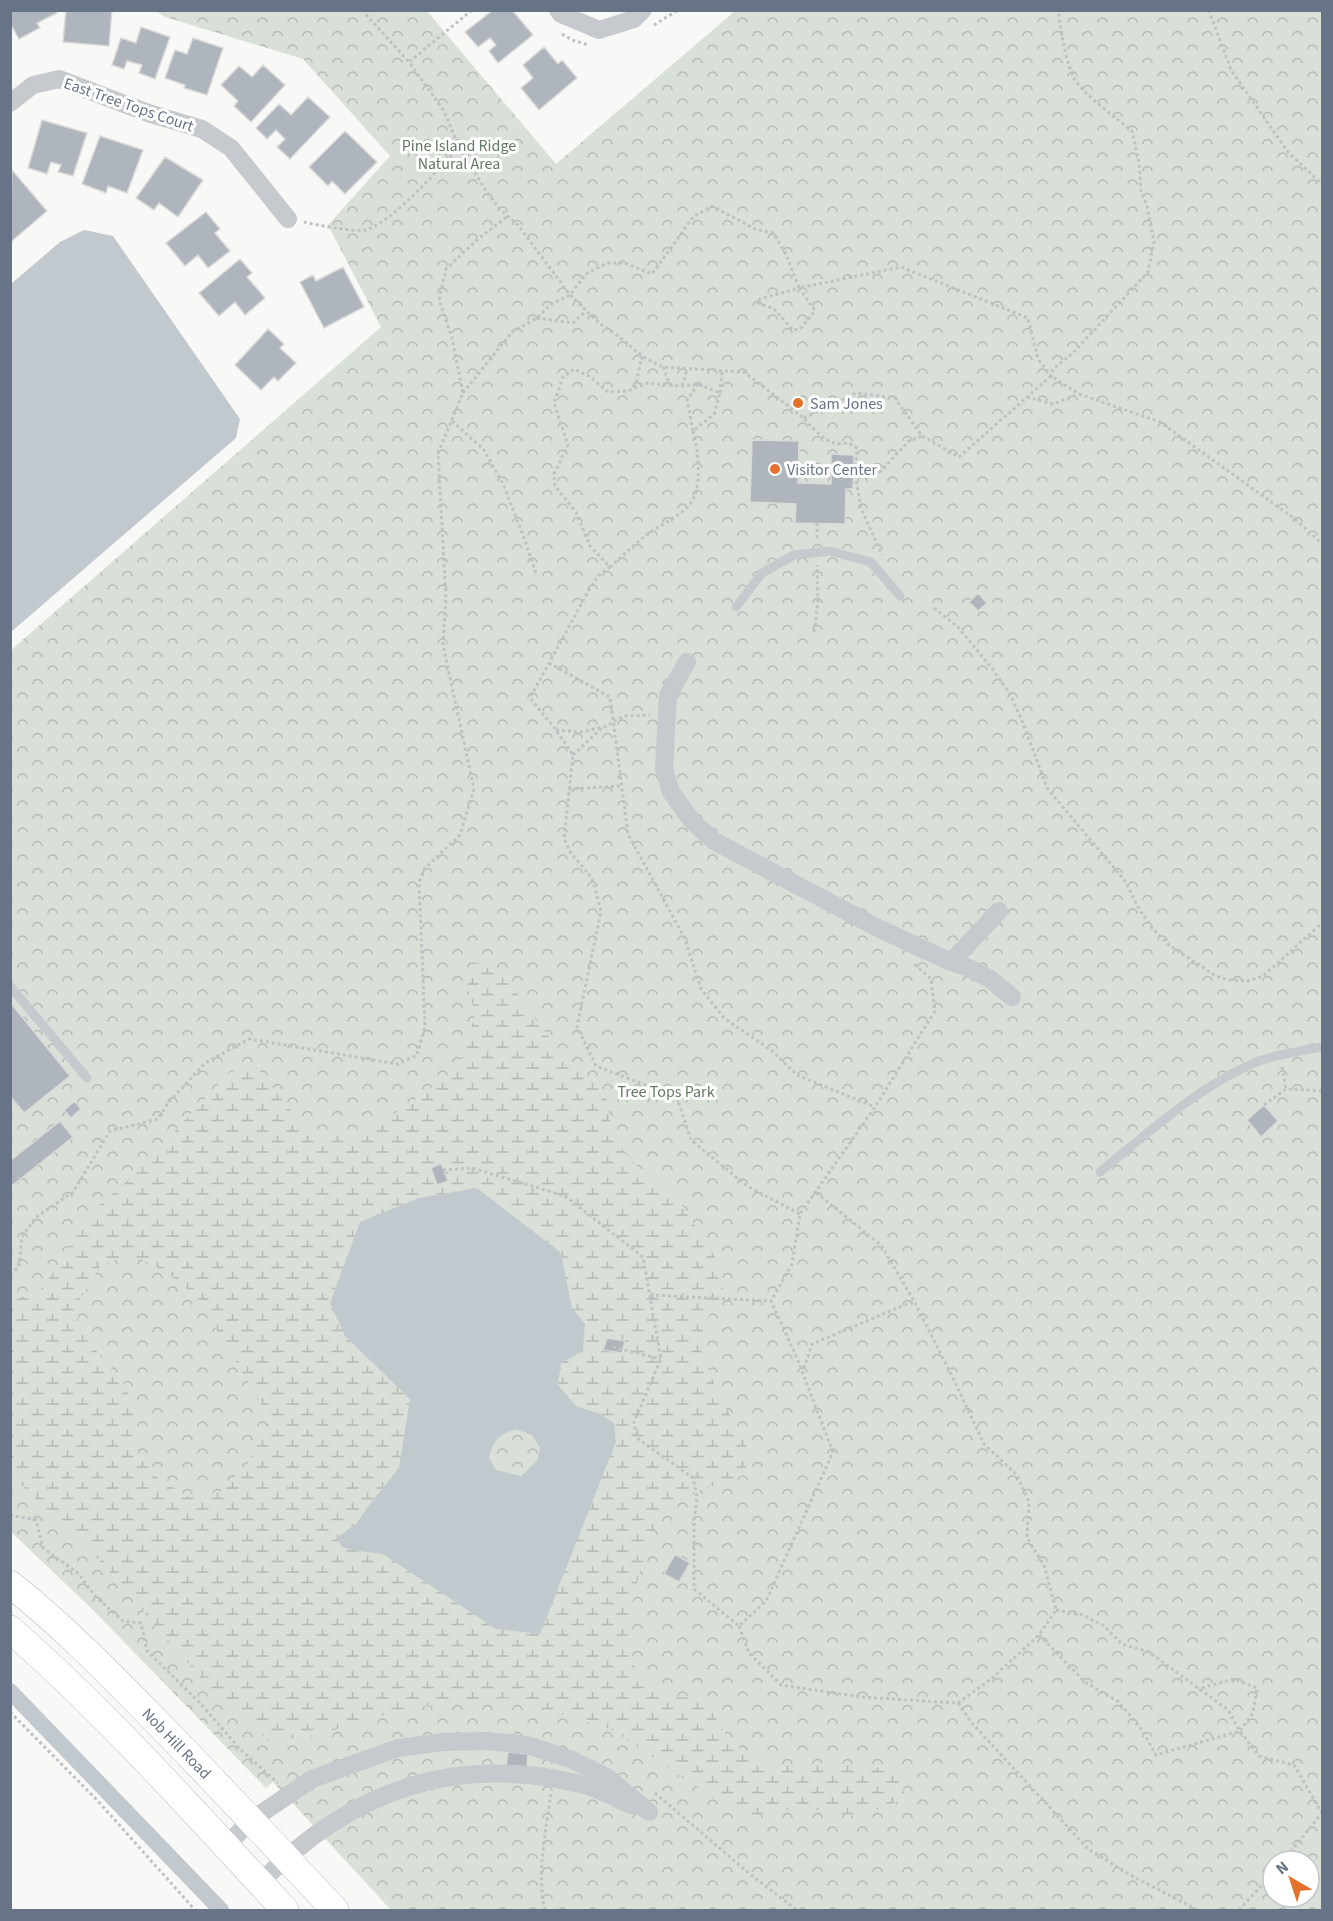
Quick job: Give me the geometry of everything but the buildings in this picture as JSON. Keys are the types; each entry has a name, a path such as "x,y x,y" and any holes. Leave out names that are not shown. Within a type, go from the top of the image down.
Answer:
{"main road":[{"name":"Nob Hill Road","path":"10,1584 42,1609 92,1655 335,1911"},
{"path":"10,1629 58,1671 148,1762 285,1911"}],"street":[{"path":"558,10 561,14 599,30 634,18 643,10"},
{"name":"East Tree Tops Court","path":"10,103 33,85 59,79 148,113 202,129 231,148 288,219"},
{"path":"687,662 668,695 664,769 671,792 692,821 714,841 859,918 951,962 969,968 990,979 1012,997"},
{"path":"951,962 999,911"},
{"path":"225,1847 250,1821 312,1779 398,1748 443,1742 487,1741 527,1745 570,1759 607,1777 650,1812 582,1784 522,1773 484,1772 435,1778 387,1793 338,1821 285,1857 260,1883"}],"lane":[{"path":"736,606 762,573 794,555 829,551 871,562 900,596"},
{"path":"10,986 87,1078"},
{"path":"1100,1172 1147,1134 1224,1078 1261,1060 1323,1047"}],"path":[{"path":"362,10 409,62 444,111 459,147 488,194 500,209 518,225 570,294 586,311 642,356 663,367 744,372 804,418 808,425 834,443 849,443 858,448 855,474 861,508 881,556"},
{"path":"409,62 472,10"},
{"path":"804,418 856,393 895,398 922,436 959,457 1051,376 1053,369 1073,353 1148,272 1154,242 1147,206 1141,190 1139,162 1132,131 1107,112 1075,80 1065,52 1058,10"},
{"path":"1209,10 1231,70 1288,152 1323,183"},
{"path":"288,219 363,231 379,223 428,182 459,147"},
{"path":"10,1274 19,1268 22,1237 35,1218 74,1192 110,1131 158,1119 168,1102 205,1063 249,1039 398,1064 417,1055 425,1027 420,882 425,868 460,835 474,789 443,645 446,599 438,453 463,393 512,332 537,318 551,304 570,294 586,274 607,263 625,263 652,274 694,216 712,206 755,229 773,233 786,254 799,288 815,311 800,329 793,330 773,308 758,303 760,299 799,288 901,267 1028,318 1038,358 1051,376 1079,394 1160,422 1295,519 1323,544"},
{"path":"463,393 452,338 439,300 446,269 478,239 508,216"},
{"path":"537,318 573,323 586,311"},
{"path":"635,388 642,356"},
{"path":"663,367 670,385"},
{"path":"610,567 590,546 572,505 555,486 554,474 568,445 554,403 563,377 574,369 588,376 608,392 628,391 646,383 682,386 698,384 720,393"},
{"path":"682,386 687,369"},
{"path":"693,430 714,414 720,393 722,371"},
{"path":"573,756 556,730 530,698 598,576 646,534 672,519 693,501 698,474 696,443 687,400 698,384"},
{"path":"1027,397 1053,404 1079,394"},
{"path":"452,420 484,450 503,484 537,576"},
{"path":"855,474 880,472 909,441 922,436"},
{"path":"814,632 818,601 817,523"},
{"path":"934,608 957,627 994,671 1010,694 1047,788 1125,881 1139,909 1152,928 1169,945 1216,976 1229,980 1248,981 1263,976 1323,923"},
{"path":"549,663 609,697 628,834 685,939 701,989 723,1018 771,1050 797,1075 875,1107"},
{"path":"667,715 624,716 604,727 573,756 564,839 571,854 592,878 601,911 577,1027 596,1066 677,1097 690,1140 747,1186 800,1214"},
{"path":"556,730 580,732 604,727"},
{"path":"569,789 621,786"},
{"path":"771,1301 792,1264 800,1214 875,1107 935,1011 931,979 915,965"},
{"path":"1281,1056 1286,1089"},
{"path":"1264,1105 1286,1089 1323,1091"},
{"path":"443,1170 472,1168 565,1197 642,1257 661,1359 634,1422 637,1438 693,1478 697,1497 694,1521 694,1589 739,1626 749,1653 781,1685 860,1697 958,1703 990,1680 1039,1635 1056,1610 1044,1565 1027,1538 1029,1502 1017,1475 984,1444 914,1301 881,1245 814,1191"},
{"path":"650,1295 771,1301"},
{"path":"739,1626 766,1601 833,1452 797,1358 771,1301"},
{"path":"802,1374 812,1344 914,1301"},
{"path":"613,1347 661,1359"},
{"path":"10,1515 36,1520 43,1548 80,1574 95,1596 123,1621 141,1623 147,1651 200,1703 240,1749 290,1794"},
{"path":"1056,1610 1083,1615 1104,1626 1122,1644 1149,1652 1228,1710 1259,1756 1294,1766 1323,1813 1293,1849"},
{"path":"1039,1635 1085,1682 1119,1702 1142,1730 1156,1755 1240,1731 1253,1713 1257,1688 1234,1680 1198,1689"},
{"path":"958,1703 971,1722 1088,1849 1134,1877 1198,1911"},
{"path":"10,1712 97,1800 195,1911"},
{"path":"545,1911 542,1875 552,1787"},
{"path":"1239,1911 1261,1886"}],"green space":[{"name":"Tree Tops Park","path":"156,11 427,11 556,164 735,11 1322,11 1322,1910 391,1910 273,1782 266,1788 91,1608 11,1532 10,651 381,327 328,225 390,156 303,59 165,17"},
{"path":"479,961 506,978 556,1047 605,1092 613,1137 633,1163 674,1193 717,1260 725,1285 697,1339 715,1386 751,1455 742,1476 686,1495 658,1521 641,1567 626,1628 635,1668 665,1696 704,1699 731,1743 771,1766 827,1763 897,1769 906,1798 859,1817 806,1808 769,1812 750,1819 723,1805 611,1729 506,1698 408,1708 324,1733 270,1742 208,1687 104,1565 11,1475 10,1302 41,1289 63,1259 87,1216 135,1174 229,1073 254,1064 312,1138 370,1130 458,1070 475,1015 465,973","holes":["360,1222 561,1253 572,1308 558,1385 576,1406 600,1414 496,1629 383,1554 342,1547 337,1538 357,1523 399,1468 410,1399 345,1336 330,1303","129,1254 165,1271 196,1296 260,1401 268,1423 248,1463 220,1492 189,1497 159,1479 140,1459 132,1436 134,1408 124,1384 79,1330 77,1304 100,1267"]}],"shaded area":[{"path":"84,230 113,236 240,419 236,438 11,632 11,284 60,242"},
{"path":"477,1188 561,1253 572,1308 585,1324 583,1351 561,1363 558,1385 576,1406 600,1414 614,1423 616,1442 540,1634 496,1629 383,1554 342,1547 337,1538 357,1523 399,1468 410,1399 345,1336 330,1303 360,1222 419,1198","holes":["515,1429 532,1435 540,1448 537,1461 521,1476 496,1470 489,1458 497,1439"]}],"waterway":[{"path":"10,1691 221,1910"}],"place":[{"name":"Sam Jones","path":"798,403"},
{"name":"Visitor Center","path":"775,469"}],"park label":[{"name":"Pine Island Ridge Natural Area","path":"459,154"}]}
